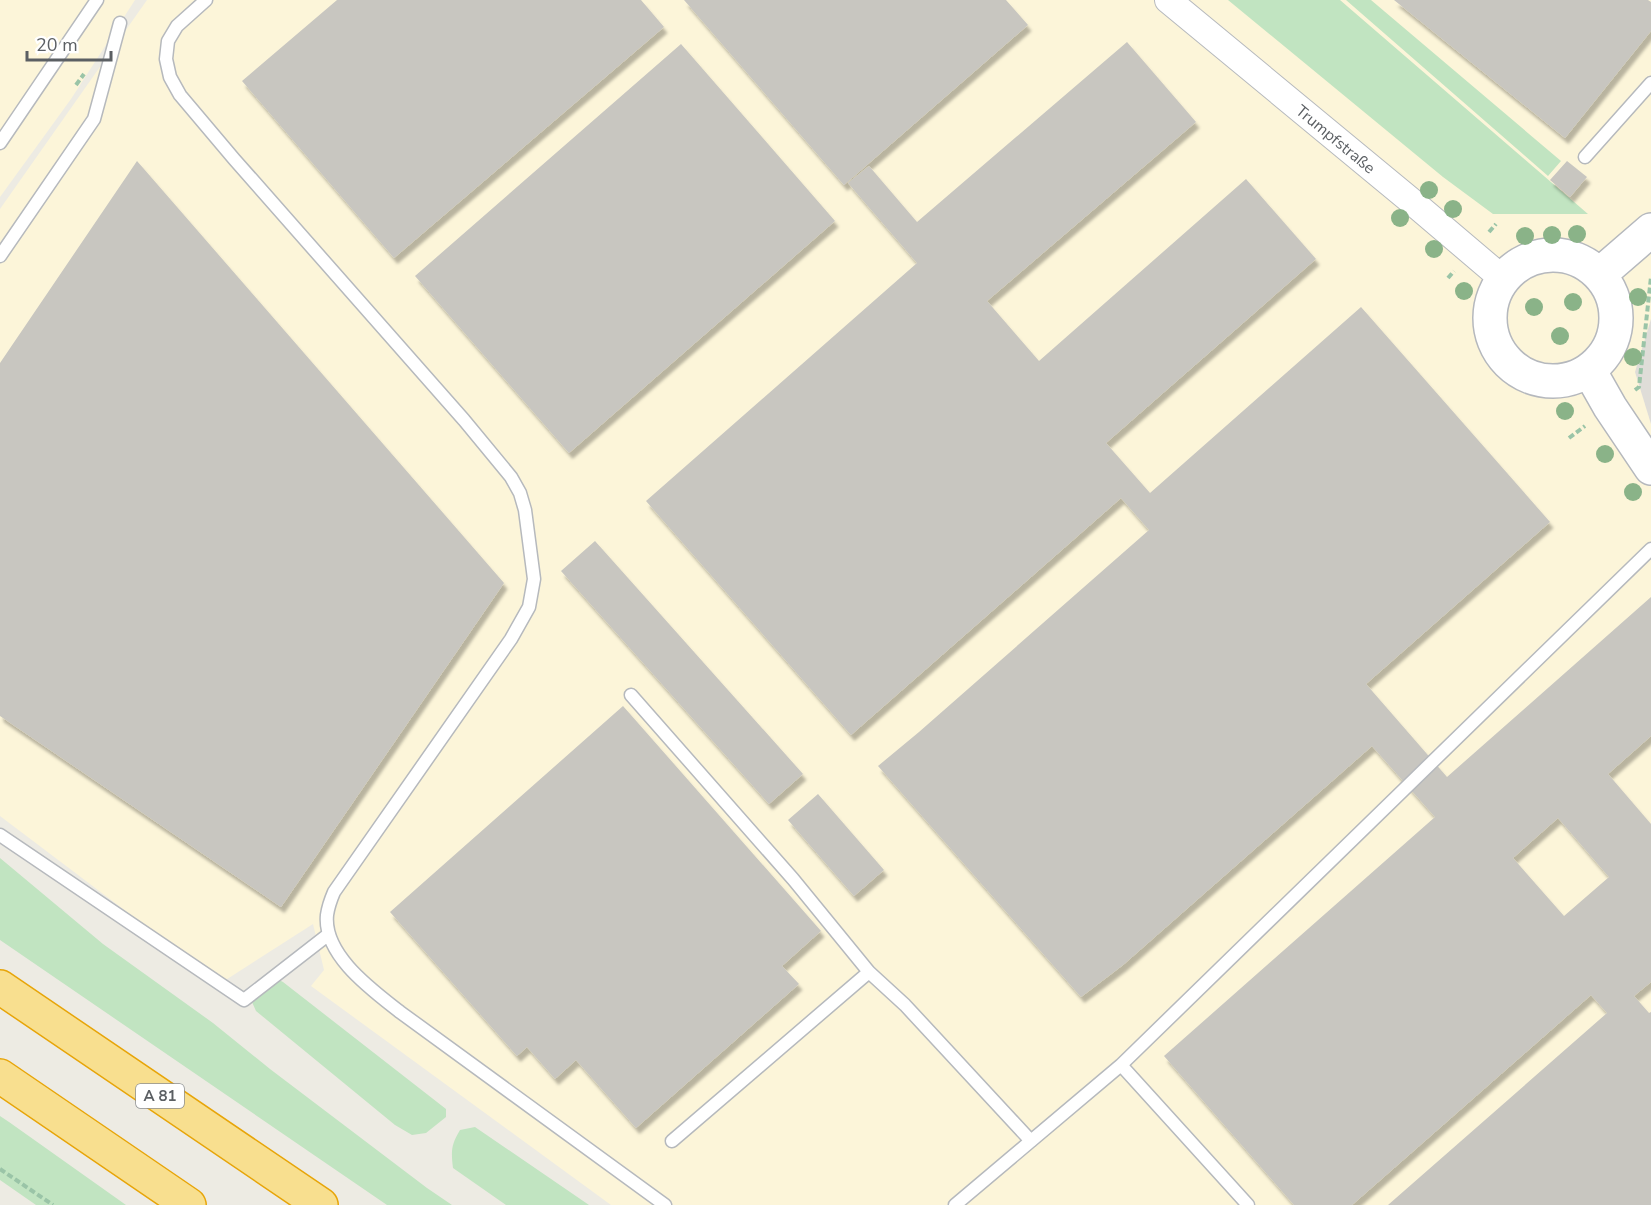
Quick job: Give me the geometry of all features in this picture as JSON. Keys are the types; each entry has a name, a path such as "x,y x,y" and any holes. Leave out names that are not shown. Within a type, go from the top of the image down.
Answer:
{"highway":[{"name":"A 81","path":"0,987 321,1205"},
{"path":"0,1076 189,1205"}],"street":[{"name":"Trumpfstraße","path":"1168,0 1503,279"},
{"path":"1599,275 1651,230"},
{"path":"1561,255 1582,262 1599,275 1610,290 1615,307 1616,325 1611,342 1602,358 1589,370 1569,379 1547,381 1526,375 1508,362 1495,343 1490,321 1493,299 1503,279 1519,265 1539,256 1561,255"},
{"path":"1589,370 1610,407 1651,468"}],"lane":[{"path":"0,143 97,0"},
{"path":"206,0 177,26 168,41 166,59 170,77 180,95 512,477 525,510 534,579 529,607 511,639 333,892 327,915 331,942 345,963 371,989 400,1012 665,1205"},
{"path":"0,256 94,119 120,23"},
{"path":"1585,157 1651,83"},
{"path":"955,1205 1121,1065 1651,549"},
{"path":"631,695 793,879 869,972 905,1005 1031,1141"},
{"path":"0,835 244,1000 329,934"},
{"path":"672,1141 869,972"},
{"path":"1121,1065 1248,1205"}],"path":[{"path":"1569,438 1639,387 1651,276"},
{"path":"0,1169 53,1205"}],"shaded area":[{"path":"0,0 135,0 71,99 0,197"},
{"path":"147,0 1651,0 1651,1205 611,1205 311,986 324,970 313,924 221,983 0,816 0,209"},
{"path":"1651,319 1651,424 1635,372"}],"green space":[{"path":"1228,0 1340,0 1588,214 1493,214 1443,177"},
{"path":"1346,0 1371,0 1561,161 1548,176"},
{"path":"0,858 103,944 213,1023 270,1069 452,1205 387,1205 0,940"},
{"path":"275,978 446,1109 446,1117 426,1133 412,1135 395,1125 256,1011 252,1002 253,992"},
{"path":"0,1116 126,1205 36,1205 0,1180"},
{"path":"475,1127 589,1205 506,1205 453,1168 452,1148 457,1135 460,1130"}],"building":[{"path":"337,0 641,0 664,27 394,258 242,81"},
{"path":"684,0 1006,0 1028,25 844,185"},
{"path":"1394,0 1648,0 1651,2 1651,31 1565,138"},
{"path":"1127,42 1196,122 987,301 1039,361 1246,179 1316,259 1106,443 1150,493 1361,307 1550,522 1366,684 1447,777 1651,597 1651,736 1608,774 1651,824 1651,982 1634,996 1649,1013 1651,1012 1651,1205 1388,1205 1607,1013 1591,995 1352,1205 1294,1205 1164,1056 1435,817 1372,746 1123,965 1081,997 878,766 1149,530 1121,498 851,735 646,501 917,263 848,183 869,166 917,222","holes":["1558,818 1609,877 1564,916 1513,858"]},
{"path":"681,44 835,221 569,453 415,276"},
{"path":"137,161 504,583 281,907 0,716 0,363"},
{"path":"1567,161 1587,177 1570,197 1550,180"},
{"path":"595,541 803,774 769,804 561,571"},
{"path":"623,706 821,931 782,966 799,984 636,1128 576,1060 555,1079 527,1047 517,1056 390,912"},
{"path":"818,794 884,870 854,896 788,820"}]}
